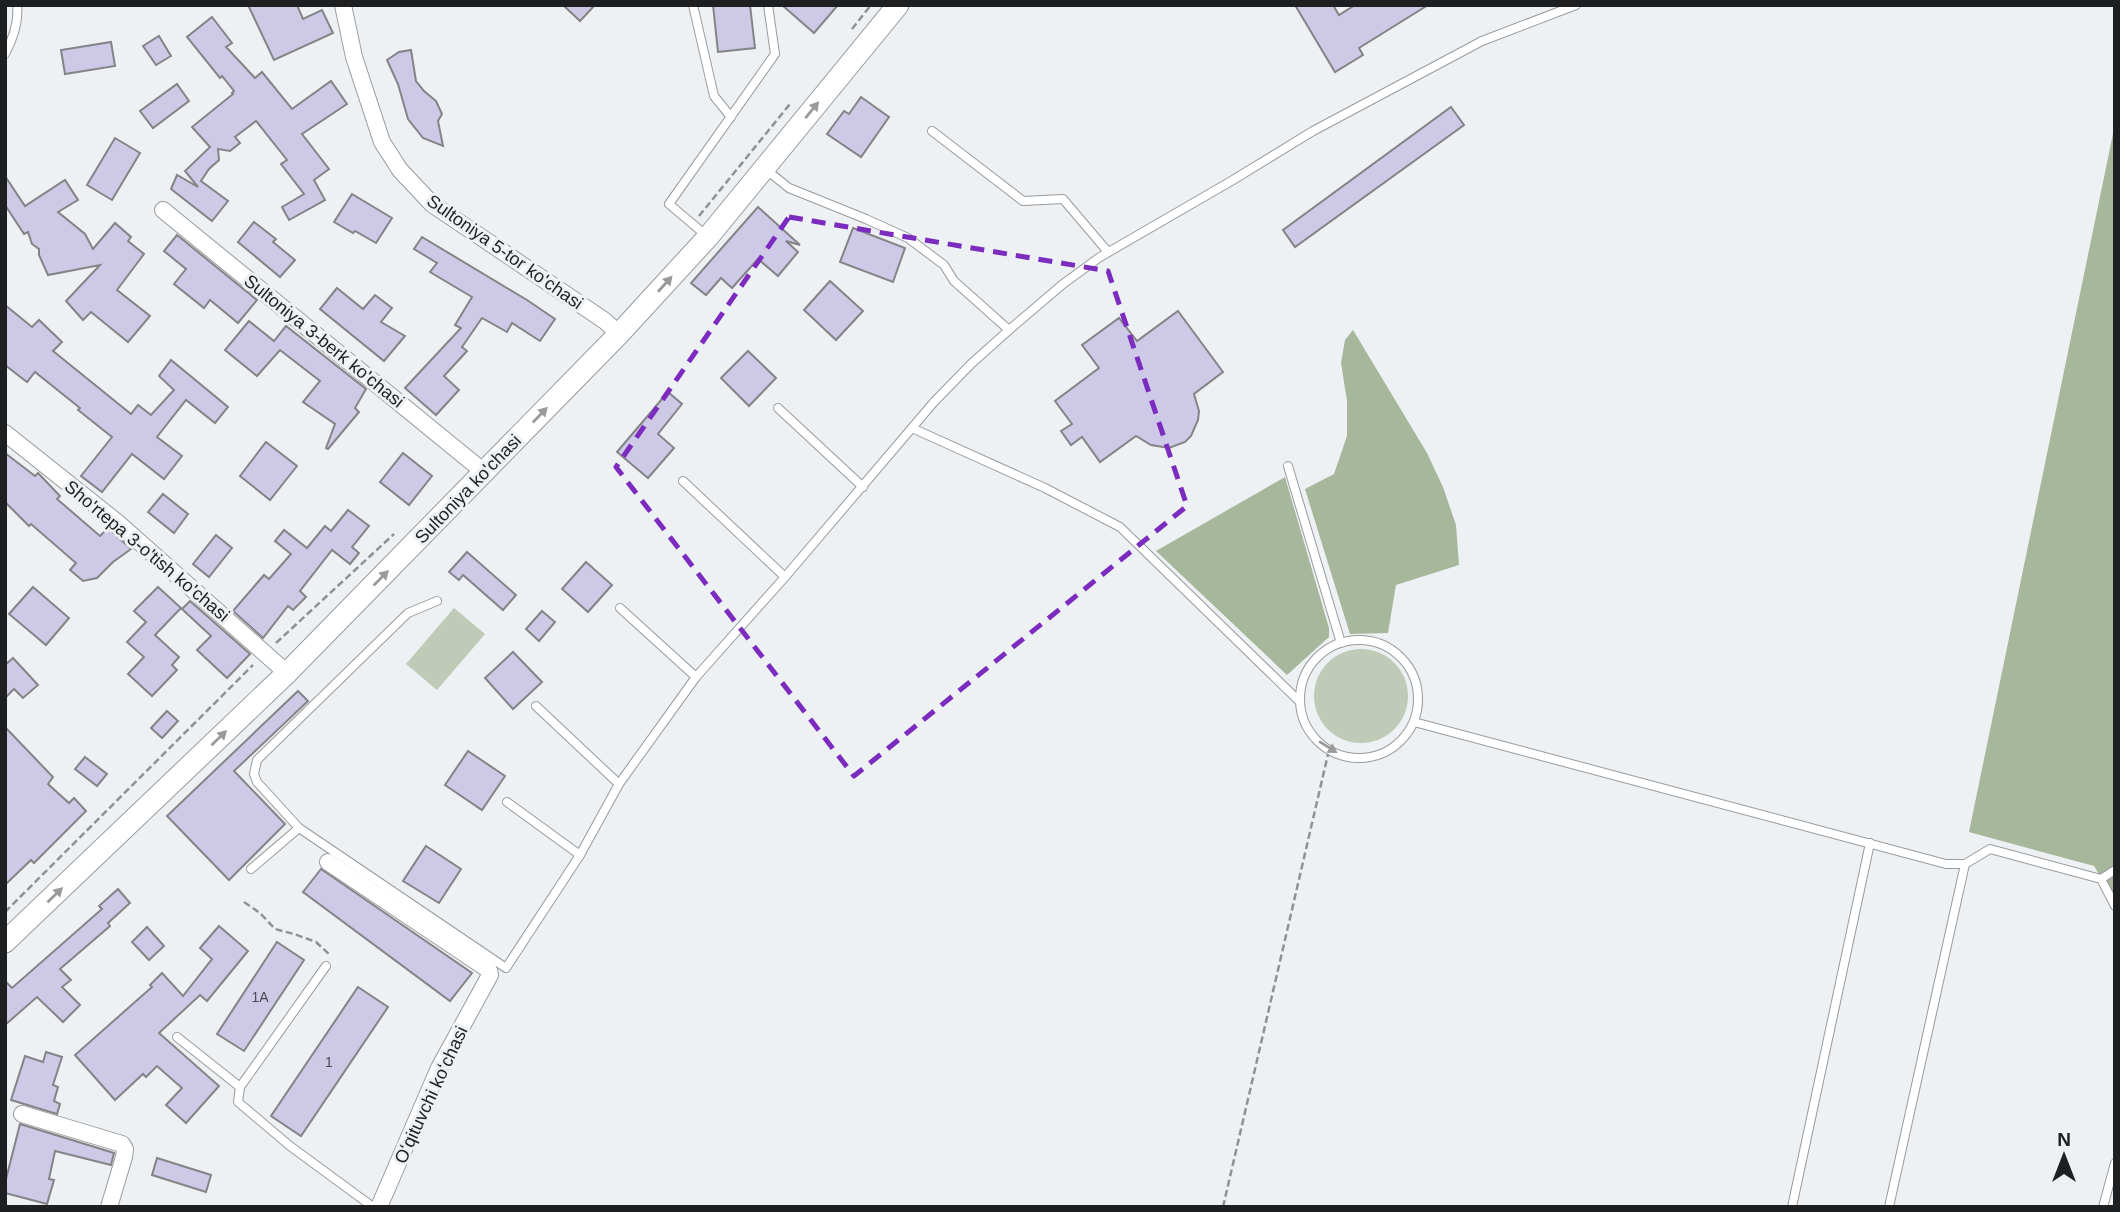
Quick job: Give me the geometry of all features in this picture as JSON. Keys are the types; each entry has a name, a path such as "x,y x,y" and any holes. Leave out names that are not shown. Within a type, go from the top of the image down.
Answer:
{"street":[{"name":"Sultoniya 5-tor ko'chasi","path":"343,5 354,57 382,142 400,170 432,204 605,321 619,334"},
{"name":"Sultoniya ko'chasi","path":"5,942 287,673 619,334 700,230 765,168 898,5"},
{"name":"Sultoniya 3-berk ko'chasi","path":"163,210 484,472"},
{"name":"Sho'rtepa 3-o'tish ko'chasi","path":"5,433 118,523 287,673"},
{"name":"Oʻqituvchi koʻchasi","path":"328,862 489,970 490,975 439,1068 379,1207"},
{"path":"22,1114 122,1144 125,1149 124,1157 109,1207"}],"lane":[{"path":"5,54 15,29 17,5"},
{"path":"693,5 714,96 731,117"},
{"path":"700,230 669,204 775,54 768,5"},
{"path":"437,601 408,613 257,760 254,774 257,782 299,828 506,968 580,855 619,785 696,677 971,364 1063,284 1108,252 1313,131 1470,48 1576,5"},
{"path":"932,131 1023,201 1063,200 1108,252"},
{"path":"765,168 789,188 908,238 944,265 954,281 1009,330"},
{"path":"778,408 863,487"},
{"path":"912,428 1045,488 1120,527 1300,702"},
{"path":"1288,467 1341,643"},
{"path":"682,481 785,577"},
{"path":"620,608 696,677"},
{"path":"1358,640 1377,643 1394,652 1408,666 1416,683 1418,702 1414,722 1403,738 1387,751 1368,757 1348,757 1329,750 1314,737 1304,721 1300,702 1302,683 1310,667 1322,653 1341,643 1358,640"},
{"path":"536,706 619,785"},
{"path":"1414,722 1946,864 1965,864 1990,849 2101,879 2115,906"},
{"path":"507,802 580,855"},
{"path":"251,869 299,828"},
{"path":"1792,1207 1870,843"},
{"path":"1889,1207 1965,864"},
{"path":"2101,879 2115,870"},
{"path":"326,966 240,1087 238,1102 290,1146 373,1207"},
{"path":"177,1037 240,1087"},
{"path":"2103,1207 2115,1163"}],"path":[{"path":"845,37 871,5"},
{"path":"700,230 794,100"},
{"path":"5,912 265,653 400,528"},
{"path":"1223,1207 1329,750"},
{"path":"244,902 275,929 316,942 332,956 326,966"}],"highlighted area":[{"path":"789,217 1108,271 1187,506 854,776 616,467"}],"green space":[{"path":"2115,124 2115,901 2094,866 1969,832"},
{"path":"1353,330 1427,453 1443,487 1456,525 1459,565 1396,585 1388,633 1350,634 1305,489 1334,474 1347,436 1347,401 1341,363 1345,340"},
{"path":"1285,477 1329,628 1329,637 1287,675 1156,551"},
{"path":"454,608 485,634 437,690 406,664"},
{"path":"1361,649 1379,652 1394,663 1405,678 1408,696 1405,714 1394,729 1379,740 1361,743 1343,740 1328,729 1317,714 1314,696 1317,678 1328,663 1343,652"}],"building":[{"path":"248,5 297,5 303,19 322,10 333,33 274,60"},
{"path":"563,5 595,5 580,21"},
{"path":"713,5 750,5 755,48 718,52"},
{"path":"782,5 838,5 814,33"},
{"path":"1295,5 1333,5 1339,15 1355,5 1428,5 1359,48 1363,55 1335,72"},
{"path":"212,17 232,43 226,47 255,78 262,72 292,109 331,81 347,104 302,134 329,169 314,180 325,200 289,220 282,207 304,194 281,164 287,160 256,121 235,137 240,143 230,151 218,149 219,160 201,181 228,201 212,221 171,189 177,175 198,187 185,171 210,147 192,127 234,91 187,37"},
{"path":"159,36 171,56 156,65 143,46"},
{"path":"111,42 115,66 65,74 61,50"},
{"path":"411,50 416,81 436,101 442,114 438,121 443,146 423,138 408,119 398,84 387,60 399,52"},
{"path":"177,84 189,101 153,128 140,111"},
{"path":"861,97 889,117 861,157 827,134 844,111 849,114"},
{"path":"1451,107 1464,125 1295,247 1283,230"},
{"path":"115,138 140,153 112,200 87,185"},
{"path":"5,176 25,206 65,180 78,200 58,212 85,234 93,249 115,223 131,237 128,241 144,254 117,290 150,316 128,342 91,312 83,320 66,301 100,265 48,275 39,249 32,244 28,232 24,234 5,205"},
{"path":"352,194 392,218 376,243 334,222"},
{"path":"758,207 800,245 786,241 798,252 778,276 758,259 732,288 721,278 706,295 691,283"},
{"path":"254,222 276,239 273,242 295,260 280,277 238,242"},
{"path":"853,228 905,248 893,282 840,262"},
{"path":"177,235 257,300 238,323 210,300 204,308 174,284 186,269 164,251"},
{"path":"422,237 555,319 540,341 512,323 507,332 482,318 462,347 467,351 444,376 459,390 436,415 405,388 461,328 455,325 472,297 430,272 437,263 414,249"},
{"path":"830,281 863,311 836,340 804,310"},
{"path":"337,288 363,309 375,295 392,308 381,322 405,336 384,361 320,309"},
{"path":"5,305 32,327 39,320 62,342 53,351 131,414 138,405 151,415 174,390 159,376 171,360 228,407 215,423 186,400 157,437 182,456 164,479 132,454 102,492 81,476 112,437 35,372 27,382 5,365"},
{"path":"1178,311 1223,372 1194,394 1199,411 1191,436 1185,442 1169,448 1151,445 1136,436 1100,462 1082,437 1071,445 1061,431 1072,424 1055,401 1099,368 1082,345 1119,318 1137,341"},
{"path":"249,321 274,341 286,326 366,389 355,408 359,412 328,449 326,448 335,424 303,402 320,381 280,350 257,376 225,350"},
{"path":"748,351 776,378 749,406 721,378"},
{"path":"668,392 682,404 658,434 674,448 648,478 617,452"},
{"path":"266,442 297,466 270,500 240,476"},
{"path":"5,453 35,476 38,473 60,496 57,499 100,536 108,528 131,549 97,578 83,581 70,570 76,563 31,524 29,526 5,502"},
{"path":"403,453 432,476 409,505 380,482"},
{"path":"163,494 188,514 174,533 148,512"},
{"path":"348,510 369,526 352,547 359,553 350,564 332,550 300,591 306,597 293,610 288,606 263,638 233,611 264,575 269,579 291,554 275,541 284,530 307,548 325,526 331,531"},
{"path":"216,535 232,548 209,577 193,564"},
{"path":"467,552 516,595 503,610 463,575 459,580 449,572"},
{"path":"586,562 612,585 588,612 562,589"},
{"path":"33,587 69,618 46,645 9,614"},
{"path":"158,587 181,608 155,635 179,657 172,665 177,670 152,696 128,674 144,657 127,642 146,622 134,611"},
{"path":"190,601 250,654 227,678 197,650 211,636 182,609"},
{"path":"542,611 555,622 539,641 526,629"},
{"path":"513,652 542,682 513,709 485,678"},
{"path":"13,658 38,685 23,698 14,689 5,698 5,665"},
{"path":"298,691 308,701 234,771 285,824 229,880 167,816"},
{"path":"167,711 178,721 162,738 151,728"},
{"path":"5,727 53,777 48,784 69,803 74,798 86,811 34,863 31,860 5,885"},
{"path":"468,751 505,776 482,810 445,785"},
{"path":"85,757 107,774 97,786 75,769"},
{"path":"426,846 461,869 439,903 403,881"},
{"path":"321,869 472,973 450,1001 303,892"},
{"path":"118,889 130,903 108,923 110,926 60,969 71,980 62,987 80,1005 63,1022 37,997 5,1025 5,981 12,988 102,909 99,906"},
{"path":"219,926 248,951 207,1001 200,995 159,1033 219,1086 186,1123 166,1105 182,1088 157,1066 146,1077 143,1074 115,1100 75,1055 152,987 150,985 162,973 183,996 212,959 200,948"},
{"path":"147,927 164,946 149,960 132,942"},
{"path":"277,942 304,960 244,1051 217,1034"},
{"path":"358,987 388,1007 301,1136 271,1116"},
{"path":"46,1052 62,1057 53,1085 58,1087 54,1101 60,1104 57,1114 11,1100 25,1056 43,1062"},
{"path":"20,1124 114,1153 111,1165 55,1151 49,1179 54,1180 47,1204 5,1193 5,1183"},
{"path":"157,1158 211,1175 206,1192 152,1175"}]}
